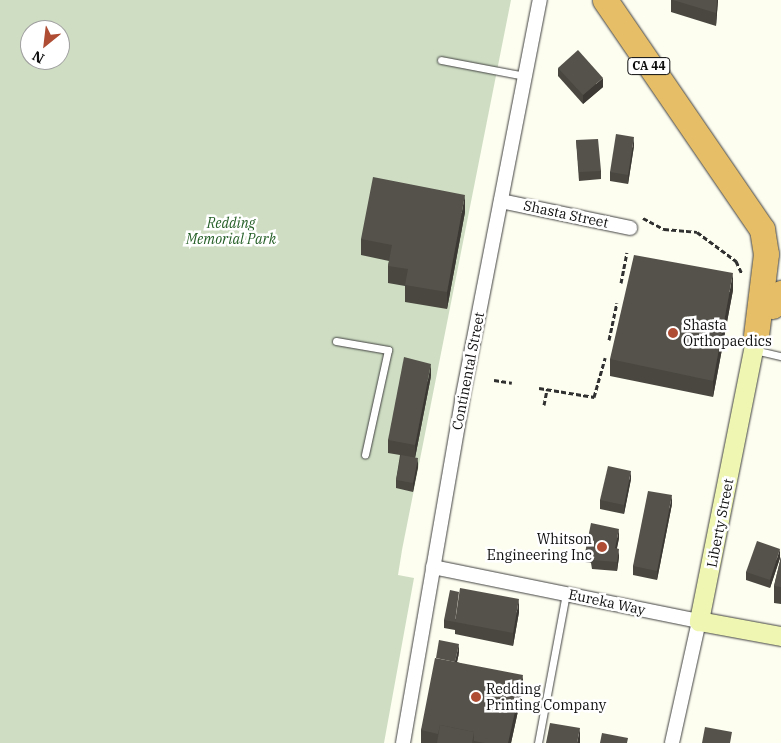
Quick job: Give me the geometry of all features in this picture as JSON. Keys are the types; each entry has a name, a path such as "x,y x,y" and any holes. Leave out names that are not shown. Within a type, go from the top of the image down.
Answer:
{"highway":[{"name":"CA 44","path":"608,4 724,178 754,213 781,236"},
{"path":"754,213 765,237 766,254 754,342"}],"street":[{"name":"Continental Street","path":"403,743 433,567 540,0"},
{"name":"Shasta Street","path":"501,201 630,228"},
{"name":"Liberty Street","path":"672,743 700,621 754,342 778,302"},
{"name":"Eureka Way","path":"433,567 781,636"}],"lane":[{"path":"441,60 525,76"},
{"path":"336,341 388,350 365,455"},
{"path":"754,342 781,356"},
{"path":"538,743 566,593"}],"path":[{"path":"643,218 664,229 697,232 736,261 742,279"},
{"path":"620,283 628,253"},
{"path":"609,340 617,302"},
{"path":"539,388 594,397 605,358"},
{"path":"494,380 512,383"},
{"path":"544,405 547,390"}],"green space":[{"name":"Redding Memorial Park","path":"0,0 511,0 402,550 398,575 414,578 384,743 0,743"}],"building":[{"path":"673,0 717,0 716,13"},
{"path":"578,50 603,78 583,95 558,68"},
{"path":"616,134 634,137 628,175 610,172"},
{"path":"598,139 601,171 579,172 576,140"},
{"path":"373,177 465,195 447,292 405,285 408,269 388,266 392,245 361,239"},
{"name":"Shasta Orthopaedics","path":"634,255 733,273 713,381 610,359"},
{"path":"404,357 431,364 415,445 388,440"},
{"path":"401,455 418,458 413,483 396,480"},
{"path":"608,466 631,471 624,505 600,500"},
{"path":"648,491 672,495 657,571 633,566"},
{"name":"Whitson Engineering Inc","path":"591,523 619,529 615,548 619,549 617,562 592,560 591,554 585,553"},
{"path":"757,541 780,549 770,580 746,572"},
{"path":"781,557 781,587 774,586"},
{"path":"460,588 519,599 513,633 455,622"},
{"path":"450,590 459,592 455,622 444,620"},
{"path":"439,640 459,644 455,662 436,658"},
{"path":"435,658 523,675 508,743 474,741 474,732 440,725 438,734 421,730"},
{"path":"550,723 580,728 577,743 546,743"},
{"path":"440,725 474,732 472,743 437,743"},
{"path":"705,727 732,732 730,743 702,743"},
{"path":"602,733 628,738 627,743 600,743"}],"place":[{"name":"Shasta Orthopaedics","path":"673,333"},
{"name":"Whitson Engineering Inc","path":"602,547"},
{"name":"Redding Printing Company","path":"476,697"}]}
